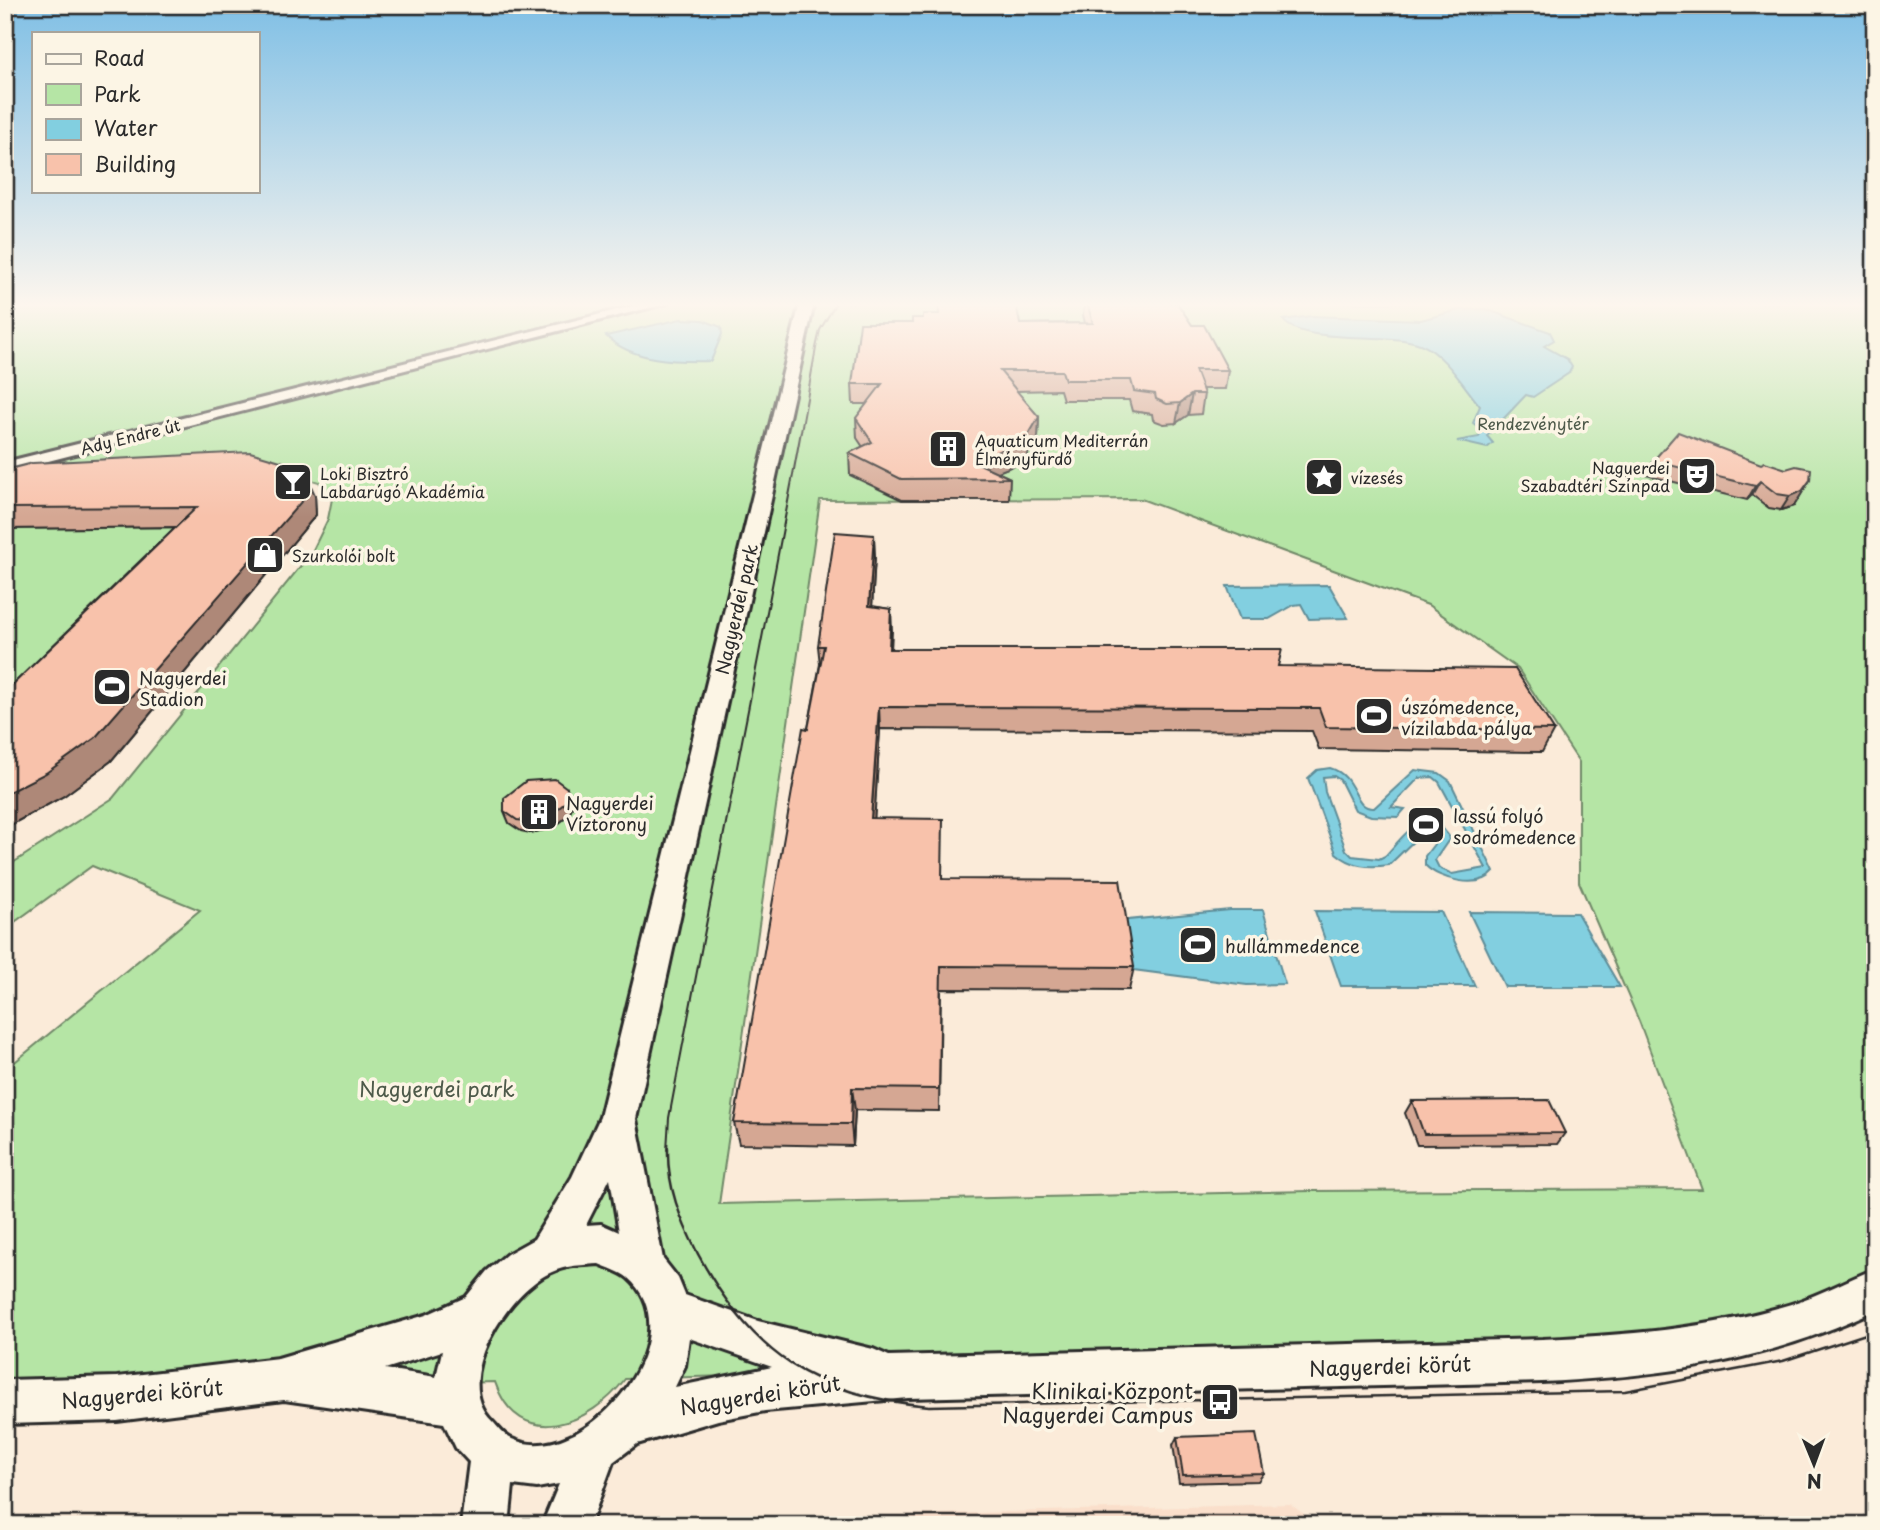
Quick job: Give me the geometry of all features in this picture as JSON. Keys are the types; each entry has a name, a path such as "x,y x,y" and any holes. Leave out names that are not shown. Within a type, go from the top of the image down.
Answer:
{"street":[{"name":"Ady Endre út","path":"5,467 376,374"},
{"name":"Nagyerdei park","path":"548,1253 585,1191 618,1119 790,374"},
{"name":"Nagyerdei park","path":"618,1119 644,1263"},
{"path":"566,1525 611,1437 649,1398 663,1368 670,1338 669,1310 660,1283 644,1263 624,1250 601,1244 575,1245 548,1253 522,1267 498,1287 478,1313 460,1358 459,1405 471,1433 494,1455 524,1466 559,1464 611,1437"},
{"name":"Nagyerdei körút","path":"611,1437 667,1409 713,1399 822,1382 895,1376 1314,1368 1616,1358 1736,1340 1784,1327 1875,1289"},
{"name":"Nagyerdei körút","path":"669,1310 758,1342 895,1376"},
{"name":"Nagyerdei körút","path":"5,1402 117,1399 278,1380 429,1335 478,1313"},
{"name":"Nagyerdei körút","path":"278,1380 411,1394 459,1405"},
{"path":"485,1525 494,1455"}],"shaded area":[{"path":"1290,1504 1319,1525 656,1525 656,1522"}],"green space":[{"name":"Nagyerdei park","path":"5,374 1875,374 1875,1281 1612,1350 625,1379 594,1409 575,1419 556,1424 538,1424 521,1418 506,1404 495,1382 5,1396 5,1070 200,910 92,866 5,929 5,868 113,798 312,552 328,519 332,499 319,482 273,468 5,490","holes":["1141,499 1428,605 1518,669 1579,762 1579,882 1639,1021 1702,1189 1311,1191 719,1204 820,500"]},
{"path":"208,527 5,731 5,529"}],"water":[{"path":"1455,374 1567,374 1533,397 1526,395 1487,436 1493,443 1487,448 1457,441 1479,437 1481,429 1473,423 1480,406"},
{"path":"1329,585 1348,618 1309,619 1301,604 1269,619 1240,619 1227,586"},
{"name":"lassú folyó sodrómedence","path":"1330,768 1339,772 1362,803 1374,808 1415,770 1439,773 1450,781 1494,872 1479,881 1469,882 1449,879 1431,870 1425,865 1425,856 1438,839 1431,830 1424,831 1389,865 1361,865 1342,858 1336,853 1308,778 1317,770","holes":["1334,776 1340,780 1355,810 1371,816 1398,817 1405,809 1391,807 1419,778 1433,777 1439,782 1486,868 1452,874 1439,868 1435,860 1450,838 1441,827 1432,822 1416,826 1379,859 1352,856 1346,850 1325,792 1323,777"]},
{"name":"hullámmedence","path":"1230,910 1263,910 1285,984 1247,985 1126,969 1118,921"},
{"path":"1315,911 1441,912 1475,986 1341,986"},
{"path":"1469,912 1577,913 1620,987 1505,987"}],"building":[{"path":"853,374 1003,374 1039,417 1025,441 973,461 1010,478 901,479 849,453 872,442 856,418 882,384 852,384"},
{"path":"1063,374 1197,374 1204,394 1192,394 1180,403 1167,404 1156,399 1155,394 1134,391 1131,380 1065,380"},
{"path":"1678,432 1761,464 1765,462 1786,469 1796,466 1811,469 1810,480 1802,491 1790,496 1777,494 1760,481 1755,486 1653,461"},
{"name":"Nagyerdei Stadion","path":"250,452 294,465 306,475 307,495 95,738 46,773 5,794 5,692 197,507 5,508 5,470 33,463"},
{"path":"835,532 874,535 869,606 891,609 889,649 1282,649 1278,666 1515,669 1554,730 1326,727 1319,708 879,707 871,818 943,819 942,879 1120,880 1134,967 941,966 939,1089 852,1088 851,1124 734,1123 803,728 808,729 824,646 818,646"},
{"path":"555,779 567,788 568,795 565,803 549,816 526,821 517,820 504,811 504,798 526,781"},
{"path":"1549,1100 1565,1133 1424,1134 1412,1101"},
{"path":"1256,1434 1264,1473 1183,1475 1177,1437"}],"tram line":[{"path":"667,1150 669,1118 811,374"},
{"path":"668,1148 672,1189 686,1228 719,1289 741,1319 765,1344 791,1364 820,1380 852,1392 889,1401 929,1406 1625,1391 1783,1361 1875,1331"}],"place":[{"name":"Aquaticum Mediterrán Élményfürdő","path":"948,449"},
{"name":"Nagyerdei Szabadtéri Színpad","path":"1697,476"},
{"name":"vízesés","path":"1324,477"},
{"name":"Loki Bisztró Labdarúgó Akadémia","path":"293,482"},
{"name":"Szurkolói bolt","path":"265,555"},
{"name":"Nagyerdei Stadion","path":"112,687"},
{"name":"úszómedence, vízilabda pálya","path":"1374,716"},
{"name":"Nagyerdei Víztorony","path":"539,812"},
{"name":"lassú folyó sodrómedence","path":"1426,825"},
{"name":"hullámmedence","path":"1198,945"},
{"name":"Klinikai Központ Nagyerdei Campus","path":"1220,1402"}],"park label":[{"name":"Rendezvénytér","path":"1533,423"}]}
